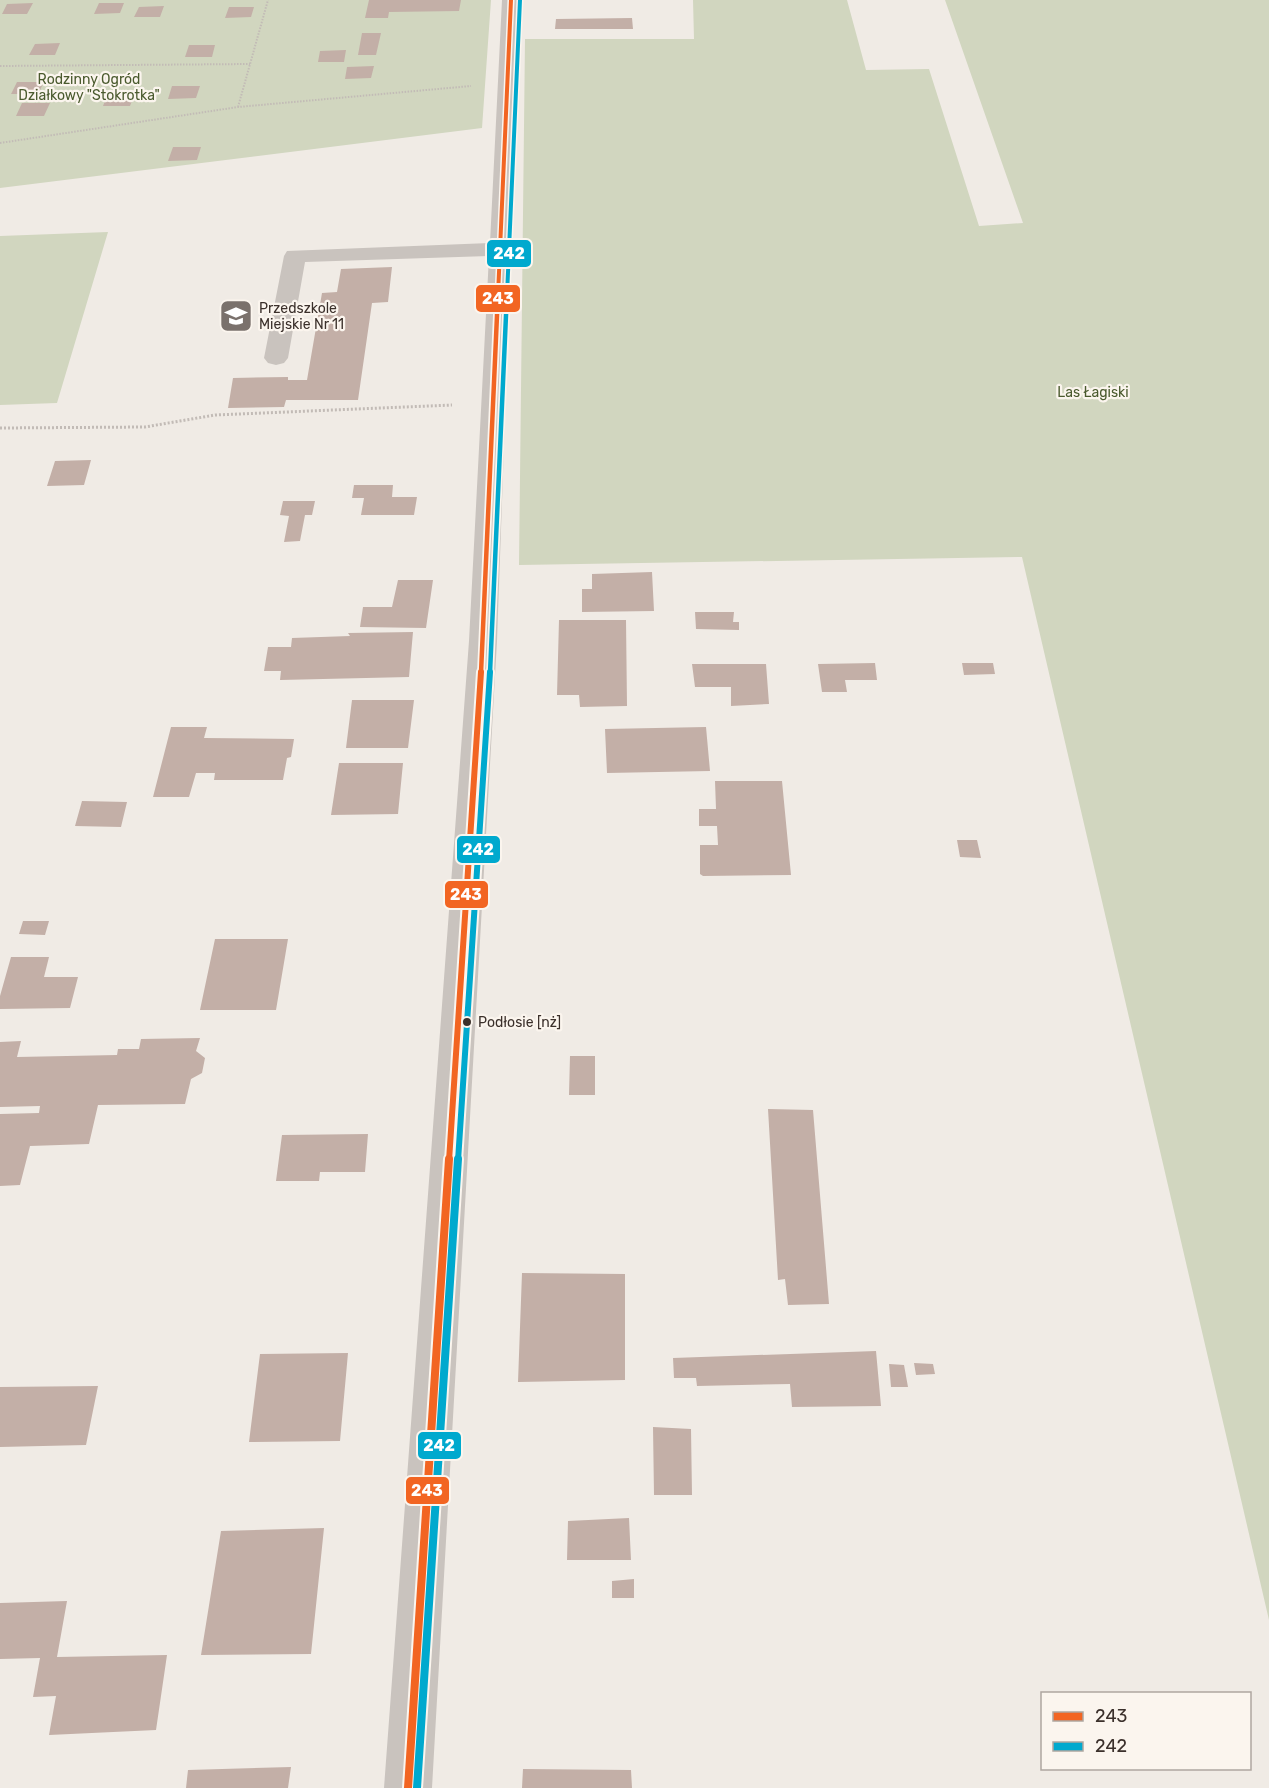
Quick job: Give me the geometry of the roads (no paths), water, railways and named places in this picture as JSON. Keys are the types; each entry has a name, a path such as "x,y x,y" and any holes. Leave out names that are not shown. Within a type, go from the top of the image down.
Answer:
{"street":[{"path":"408,1788 483,641 511,0"},
{"path":"276,358 295,256 500,249"}],"place":[{"name":"Przedszkole Miejskie Nr 11","path":"236,316"},
{"name":"Podłosie [nż]","path":"467,1022"}],"park label":[{"name":"Rodzinny Ogród Działkowy \"Stokrotka\"","path":"89,88"},
{"name":"Las Łagiski","path":"1093,392"}]}
